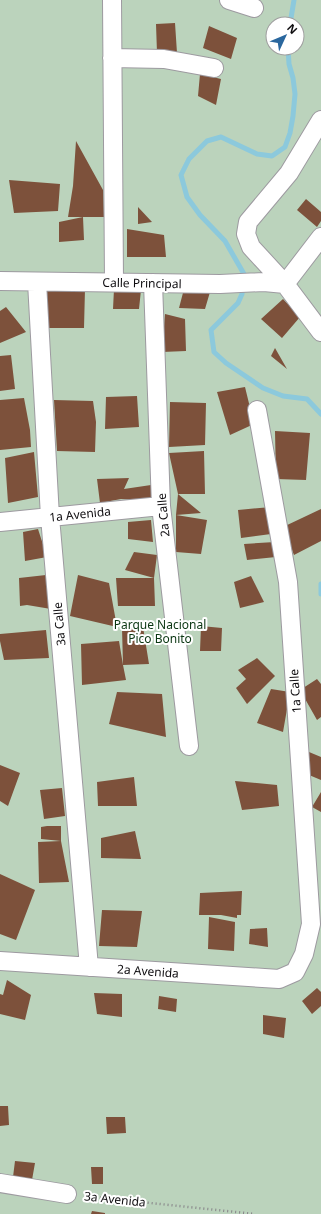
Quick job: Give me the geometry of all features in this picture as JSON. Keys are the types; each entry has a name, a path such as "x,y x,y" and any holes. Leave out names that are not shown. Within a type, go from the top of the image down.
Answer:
{"street":[{"path":"112,0 114,282"},
{"path":"229,0 254,8"},
{"path":"112,58 164,59 214,68"},
{"path":"321,120 289,173 248,222 246,234 251,247 285,284 321,332"},
{"path":"285,284 321,237"},
{"name":"Calle Principal","path":"0,281 220,284 264,282 285,284"},
{"name":"3a Calle","path":"37,282 50,517 89,967"},
{"name":"2a Calle","path":"153,283 161,506 189,746"},
{"name":"1a Calle","path":"257,410 288,582 311,916 311,924 304,954 295,972"},
{"name":"1a Avenida","path":"0,522 161,506"},
{"name":"2a Avenida","path":"0,960 279,979 295,972"},
{"name":"3a Avenida","path":"0,1183 67,1194"}],"path":[{"name":"3a Avenida","path":"67,1194 254,1214"}],"green space":[{"name":"Parque Nacional Pico Bonito","path":"0,0 321,0 321,1214 0,1214"}],"building":[{"path":"175,23 177,53 157,53 156,24"},
{"path":"209,26 237,38 231,59 203,48"},
{"path":"200,74 221,79 216,105 198,96"},
{"path":"76,141 103,190 104,217 68,217 73,186"},
{"path":"9,180 60,184 58,211 14,213"},
{"path":"306,199 321,212 321,221 317,227 297,210"},
{"path":"138,207 152,222 138,224"},
{"path":"83,217 84,240 59,242 59,222"},
{"path":"127,229 164,235 166,257 127,257"},
{"path":"44,287 85,289 84,328 49,328"},
{"path":"114,289 141,290 139,309 113,309"},
{"path":"184,289 210,292 205,309 179,308"},
{"path":"283,299 300,317 282,338 261,319"},
{"path":"6,307 26,332 0,343 0,311"},
{"path":"165,314 185,319 186,351 162,352"},
{"path":"275,348 287,369 271,356"},
{"path":"11,355 15,389 0,391 0,356"},
{"path":"245,387 254,424 230,435 217,392"},
{"path":"137,396 139,427 105,429 106,397"},
{"path":"24,398 30,430 31,447 0,450 0,400"},
{"path":"54,400 93,401 96,422 95,452 57,451"},
{"path":"170,402 206,403 205,445 169,447"},
{"path":"275,431 310,433 306,480 276,479"},
{"path":"204,451 205,494 178,494 169,453"},
{"path":"34,452 38,497 8,503 5,458"},
{"path":"129,478 124,489 151,485 155,501 121,499 100,503 97,479"},
{"path":"178,494 201,513 176,515"},
{"path":"271,507 271,534 241,538 238,510"},
{"path":"321,509 321,541 294,555 283,527"},
{"path":"176,515 207,520 201,554 176,552"},
{"path":"151,520 153,542 128,539 128,522"},
{"path":"38,529 47,557 25,561 23,532"},
{"path":"275,542 276,557 247,560 244,544"},
{"path":"134,552 157,555 154,578 125,570"},
{"path":"46,575 51,609 27,605 20,606 19,578"},
{"path":"78,575 109,583 117,627 70,616"},
{"path":"251,576 264,602 240,608 234,582"},
{"path":"116,578 154,578 155,606 118,606"},
{"path":"201,626 222,628 221,651 200,651"},
{"path":"143,627 149,664 123,665 122,628"},
{"path":"46,630 49,658 4,660 0,634"},
{"path":"119,641 126,680 82,685 81,644"},
{"path":"257,658 275,676 247,704 236,688 246,679 238,670"},
{"path":"317,679 321,684 321,717 317,720 300,690"},
{"path":"271,689 290,692 283,732 257,723"},
{"path":"117,692 162,694 166,737 109,724"},
{"path":"309,752 321,757 321,780 309,775"},
{"path":"0,765 20,773 8,806 0,801"},
{"path":"134,777 137,806 98,806 97,782"},
{"path":"235,781 277,785 279,806 242,810"},
{"path":"62,788 65,816 44,819 40,790"},
{"path":"321,792 321,812 312,807"},
{"path":"61,826 61,841 41,839 41,827"},
{"path":"135,831 141,859 101,858 101,838"},
{"path":"61,841 69,882 39,883 38,842"},
{"path":"0,874 35,890 16,940 0,934"},
{"path":"242,891 241,915 237,915 237,918 221,915 199,915 200,893"},
{"path":"102,910 142,911 137,947 99,946"},
{"path":"209,917 235,922 234,951 208,949"},
{"path":"267,928 268,947 249,944 250,929"},
{"path":"7,980 31,995 25,1020 0,1014 0,994 3,995"},
{"path":"317,988 321,992 321,1006 312,1014 302,1001"},
{"path":"94,993 122,994 122,1017 97,1014"},
{"path":"159,996 177,999 176,1012 158,1009"},
{"path":"263,1015 286,1018 284,1038 263,1034"},
{"path":"0,1106 8,1106 9,1125 0,1126"},
{"path":"106,1117 125,1117 126,1133 107,1134"},
{"path":"15,1161 35,1163 32,1180 13,1177"},
{"path":"91,1167 103,1167 103,1184 92,1184"},
{"path":"92,1211 105,1213 105,1214 91,1214"}],"waterway":[{"path":"291,16 294,0"},
{"path":"288,56 295,94 290,133 285,147 272,156 257,154 221,137 207,141 189,159 181,175 187,197 200,215 225,241 244,274 242,294 238,303 211,330 214,352 226,363 263,388 283,396 307,399 321,414"},
{"path":"321,584 321,594"}]}
